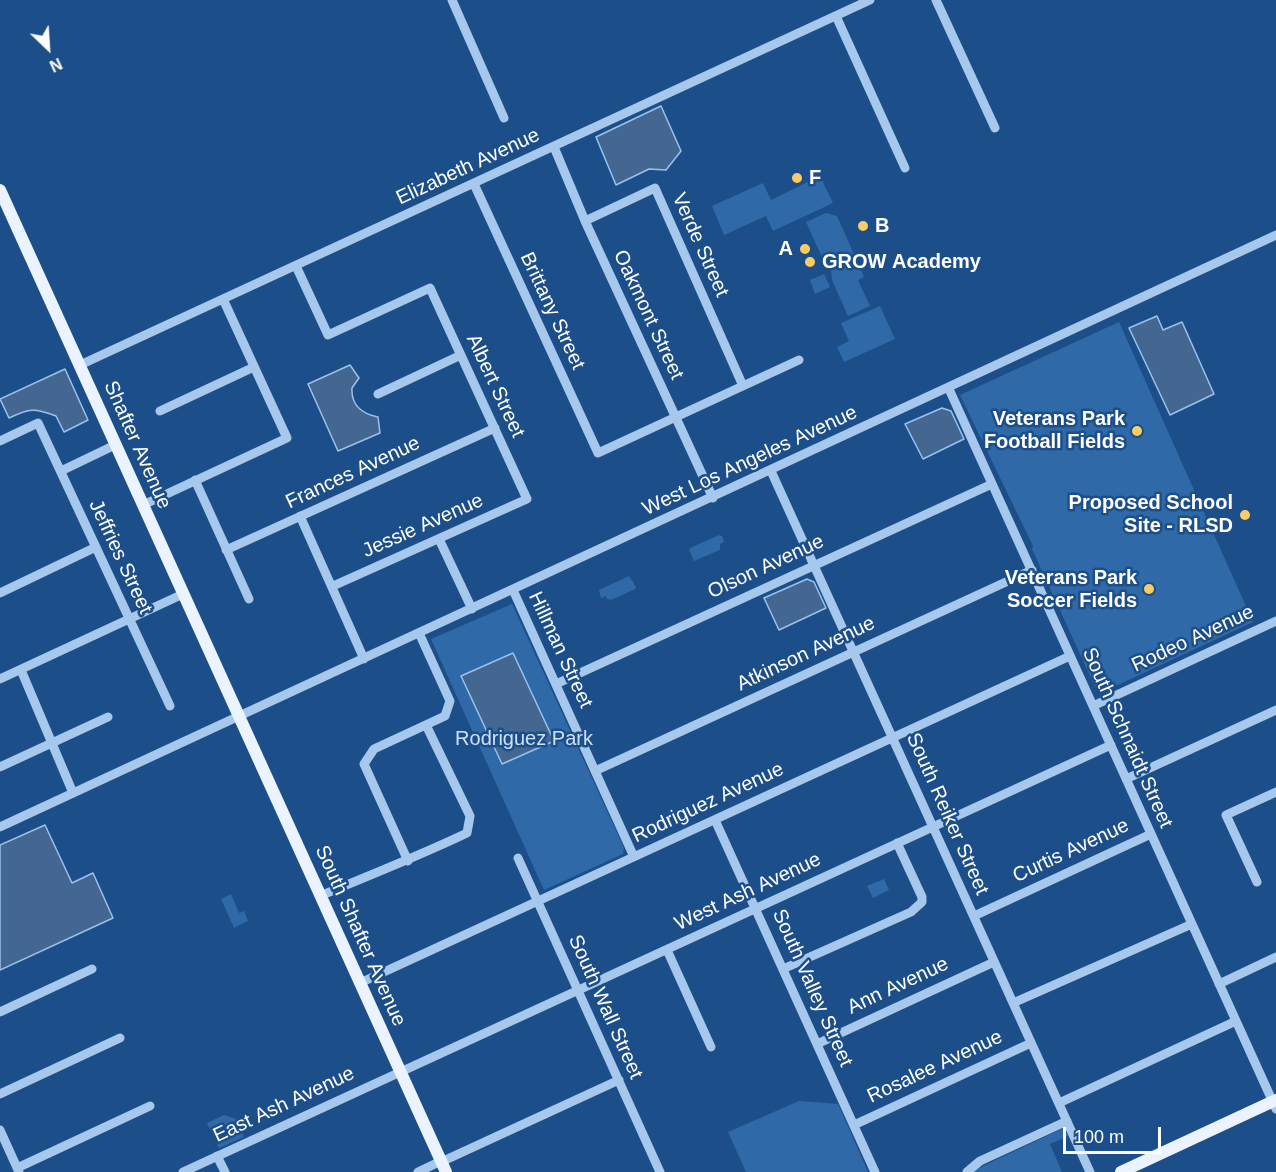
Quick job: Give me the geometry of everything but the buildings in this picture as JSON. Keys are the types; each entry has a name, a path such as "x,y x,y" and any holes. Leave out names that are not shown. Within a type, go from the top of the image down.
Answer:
{"main road":[{"name":"Shafter Avenue","path":"0,190 239,717"},
{"name":"South Shafter Avenue","path":"239,717 443,1165"},
{"path":"1121,1172 1275,1104"}],"street":[{"path":"452,0 504,118"},
{"name":"Elizabeth Avenue","path":"80,365 870,0"},
{"path":"936,0 994,128"},
{"path":"836,16 905,168"},
{"name":"Oakmont Street","path":"554,147 585,220 713,498"},
{"name":"Brittany Street","path":"474,184 598,453 676,417"},
{"name":"Verde Street","path":"585,220 655,188 743,386"},
{"name":"West Los Angeles Avenue","path":"0,827 1276,236"},
{"name":"Albert Street","path":"296,266 328,335 430,288 527,499"},
{"path":"143,505 287,438 223,299"},
{"path":"378,394 461,355"},
{"path":"676,417 800,360"},
{"path":"160,411 254,367"},
{"name":"South Schnaidt Street","path":"949,388 1275,1104"},
{"name":"Jeffries Street","path":"0,441 38,423 170,706"},
{"name":"Frances Avenue","path":"226,550 495,428"},
{"path":"61,471 116,445"},
{"name":"South Reiker Street","path":"771,471 1090,1172"},
{"path":"195,480 249,599"},
{"name":"Olson Avenue","path":"556,684 992,484"},
{"name":"Jessie Avenue","path":"333,586 527,499"},
{"path":"300,516 364,659"},
{"path":"439,539 471,609"},
{"path":"0,593 96,547"},
{"name":"Atkinson Avenue","path":"595,771 1032,570"},
{"name":"Hillman Street","path":"513,590 634,857"},
{"path":"0,680 183,594"},
{"name":"Rodeo Avenue","path":"1093,706 1276,621"},
{"path":"408,861 364,764 374,748 445,716 450,701 419,633"},
{"name":"Rodriguez Avenue","path":"360,982 1070,656"},
{"path":"21,670 74,793"},
{"path":"1126,779 1276,710"},
{"path":"0,767 108,717"},
{"path":"320,896 408,861 467,833 470,816 426,725"},
{"name":"West Ash Avenue","path":"400,1073 1111,745"},
{"path":"1257,882 1226,815 1276,792"},
{"name":"South Valley Street","path":"715,820 875,1172"},
{"name":"Curtis Avenue","path":"974,916 1151,834"},
{"path":"783,969 911,912 922,902 922,897 897,843"},
{"name":"South Wall Street","path":"518,858 658,1171"},
{"path":"1014,1003 1192,924"},
{"path":"667,950 711,1047"},
{"path":"1219,984 1276,957"},
{"name":"Ann Avenue","path":"817,1044 994,962"},
{"path":"0,1012 92,969"},
{"path":"1059,1103 1236,1021"},
{"path":"0,1094 120,1038"},
{"name":"Rosalee Avenue","path":"854,1125 1031,1043"},
{"name":"East Ash Avenue","path":"183,1172 338,1099 400,1073"},
{"path":"418,1172 443,1165 618,1080"},
{"path":"0,1130 18,1170 150,1106"},
{"path":"967,1172 980,1161 1067,1121"},
{"path":"217,1156 225,1172"}],"green space":[{"path":"820,176 833,203 773,231 766,216 724,235 712,206 763,183 771,200"},
{"path":"826,213 837,216 864,277 858,280 870,306 848,316 832,280 831,270 822,257 806,222"},
{"path":"824,274 830,287 815,294 810,280"},
{"path":"880,306 895,339 844,362 837,347 849,341 841,323"},
{"path":"1119,322 1253,622 1105,691 1095,687 1032,549 1033,546 960,395"},
{"path":"719,535 722,536 724,542 720,544 720,550 694,561 690,548"},
{"path":"629,576 635,589 611,600 606,596 601,598 599,590"},
{"name":"Rodriguez Park","path":"512,604 624,848 623,854 544,890 431,639"},
{"path":"884,879 889,890 873,898 867,886"},
{"path":"231,894 239,913 244,911 248,921 235,927 235,930 221,899"},
{"path":"799,1101 838,1104 868,1172 746,1172 728,1132"},
{"path":"224,1115 236,1119 244,1137 219,1148 207,1123"},
{"path":"1064,1128 1068,1136 1050,1144 1062,1172 973,1172 983,1166"}],"shaded area":[{"path":"661,106 681,151 666,170 649,169 616,185 596,137"},
{"path":"1157,316 1163,330 1182,322 1214,394 1170,415 1129,328"},
{"path":"350,365 359,378 352,388 353,399 362,411 378,417 380,433 338,451 308,384"},
{"path":"65,369 88,420 64,432 56,416 43,412 32,410 9,418 0,399"},
{"path":"942,408 951,411 964,439 923,459 905,424"},
{"path":"807,579 814,582 826,608 779,630 764,598"},
{"path":"513,653 554,741 502,764 461,676"},
{"path":"45,825 72,883 93,873 113,918 0,970 0,845"}],"place":[{"name":"F","path":"797,178"},
{"name":"B","path":"863,226"},
{"name":"A","path":"805,249"},
{"name":"GROW Academy","path":"810,262"},
{"name":"Veterans Park Football Fields","path":"1137,431"},
{"name":"Proposed School Site - RLSD","path":"1245,515"},
{"name":"Veterans Park Soccer Fields","path":"1149,589"}]}
